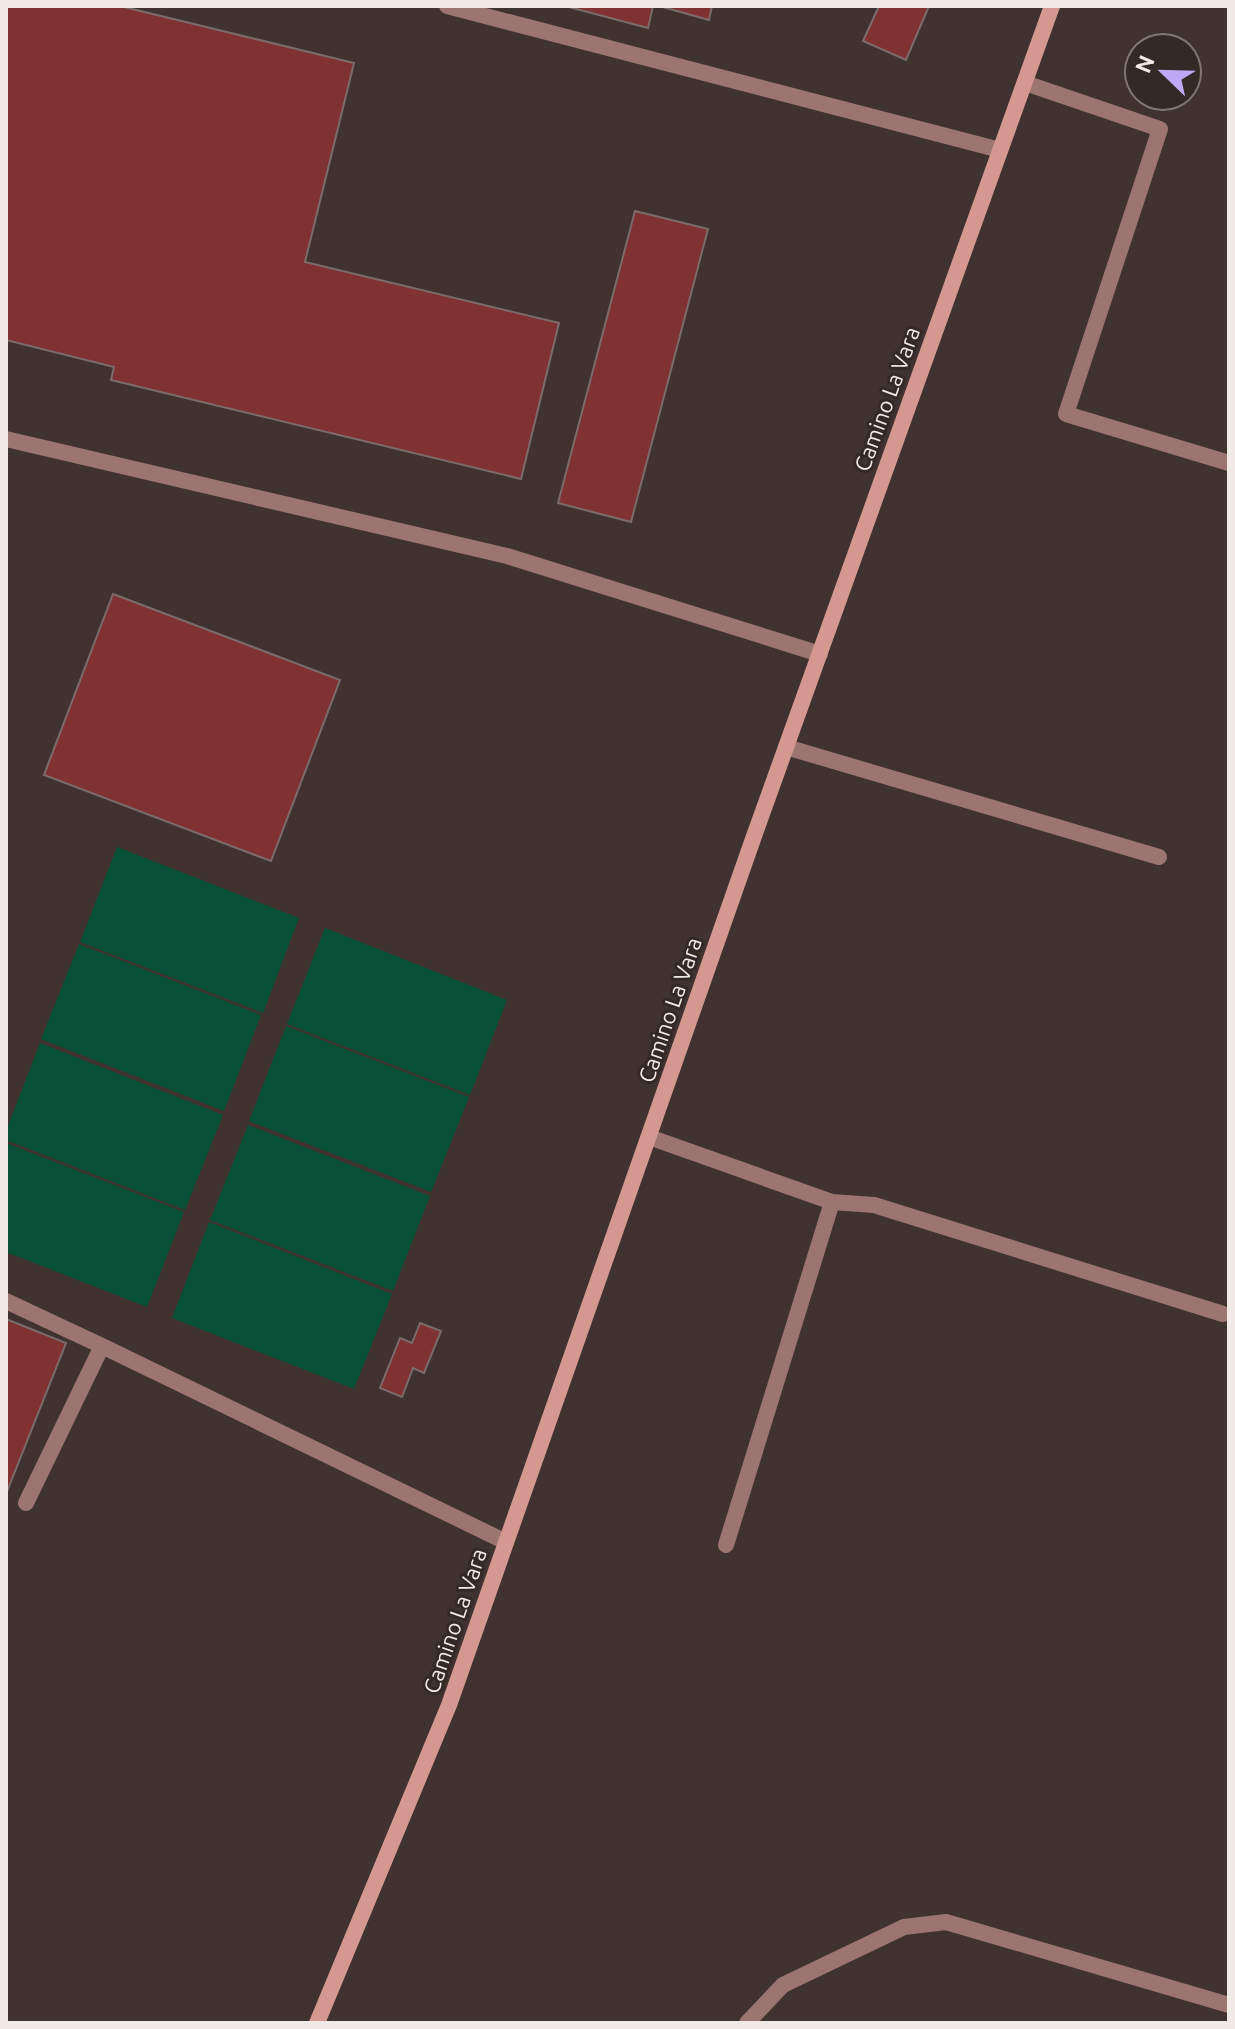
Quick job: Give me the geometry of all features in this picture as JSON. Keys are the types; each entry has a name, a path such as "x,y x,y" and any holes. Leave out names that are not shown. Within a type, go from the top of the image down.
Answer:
{"street":[{"name":"Camino La Vara","path":"317,2023 449,1705 786,747 1052,6"}],"lane":[{"path":"447,6 1000,150"},
{"path":"1025,83 1160,129 1066,414 1229,463"},
{"path":"6,439 507,556 820,654"},
{"path":"786,747 1159,857"},
{"path":"649,1137 832,1202 874,1205 1223,1314"},
{"path":"726,1545 832,1202"},
{"path":"6,1301 506,1542"},
{"path":"26,1503 102,1346"},
{"path":"747,2023 783,1985 904,1927 946,1922 1229,2005"}],"green space":[{"path":"117,847 299,918 263,1013 80,942"},
{"path":"325,928 507,1000 470,1095 287,1024"},
{"path":"79,944 261,1015 224,1111 41,1039"},
{"path":"286,1026 469,1097 431,1192 249,1121"},
{"path":"40,1043 223,1115 185,1210 6,1140 6,1131"},
{"path":"248,1125 430,1196 393,1291 210,1220"},
{"path":"6,1143 184,1212 147,1307 6,1252"},
{"path":"209,1222 392,1294 354,1389 172,1318"}],"building":[{"path":"6,6 120,6 354,63 305,262 559,323 521,479 111,380 114,367 6,340"},
{"path":"565,6 653,6 648,28"},
{"path":"659,6 712,6 709,20"},
{"path":"879,6 929,6 906,60 863,41"},
{"path":"635,211 708,229 631,522 558,503"},
{"path":"113,594 340,680 271,861 44,775"},
{"path":"6,1319 66,1343 6,1494"},
{"path":"420,1323 441,1331 424,1373 413,1368 402,1397 380,1388 400,1338 412,1343"}]}
